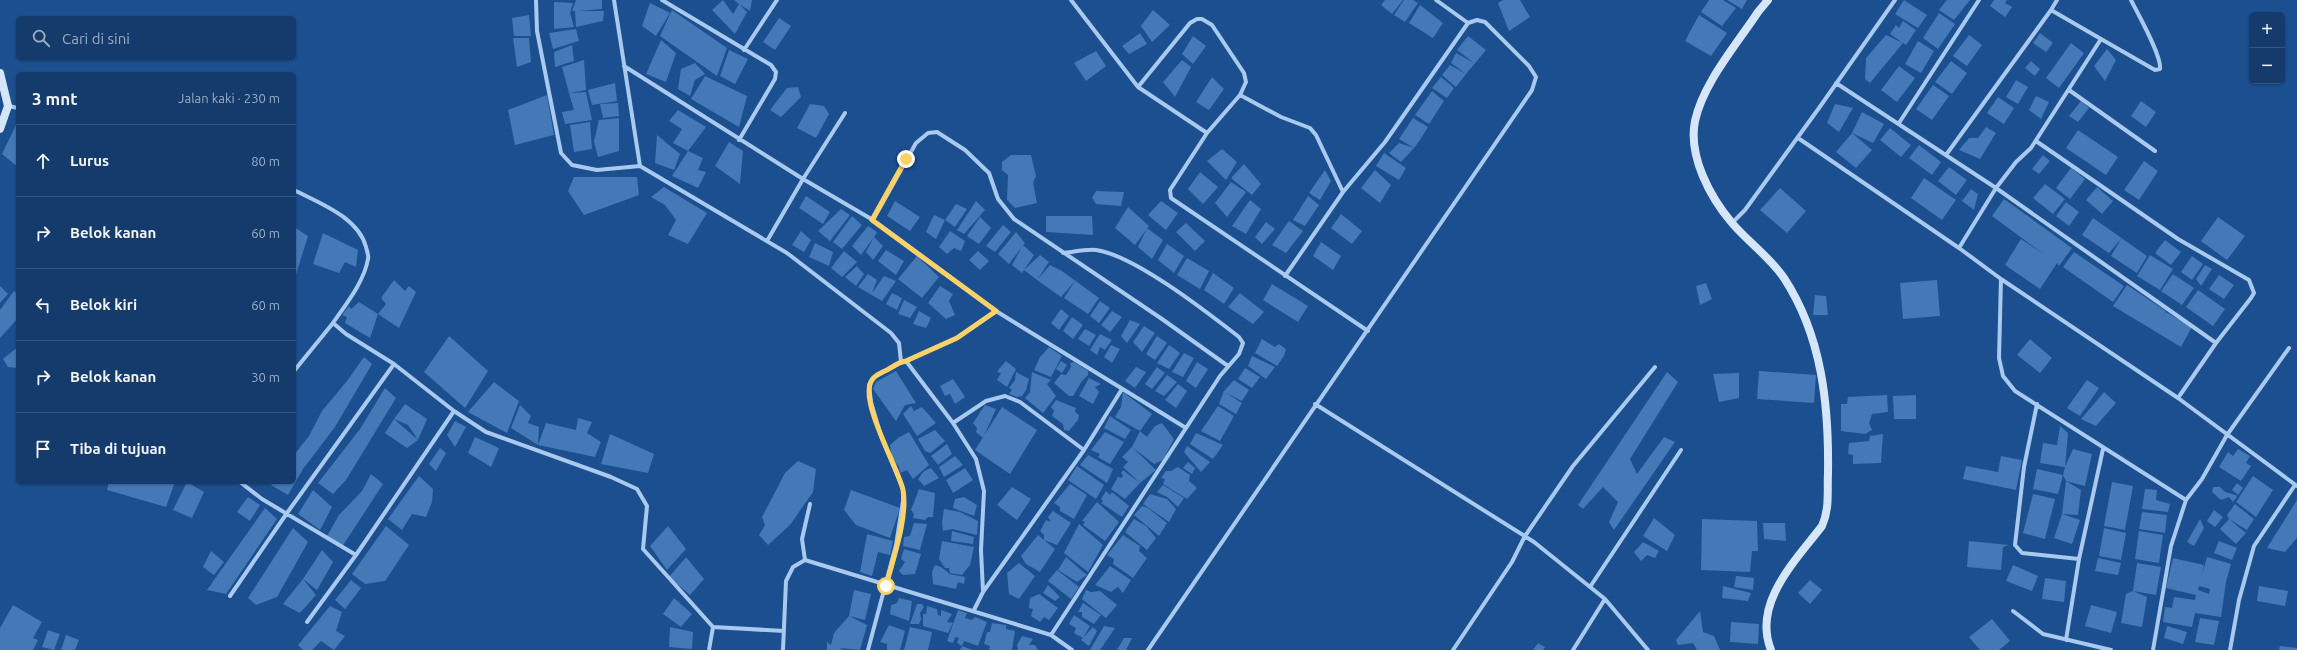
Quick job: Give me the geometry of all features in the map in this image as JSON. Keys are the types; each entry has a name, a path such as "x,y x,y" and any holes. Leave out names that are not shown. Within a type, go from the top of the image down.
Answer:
{"street":[{"path":"536,0 537,31 561,153 572,165 597,170 640,166 787,253 891,333 899,344 900,362"},
{"path":"614,0 640,166"},
{"path":"662,0 771,65 776,72 775,79 740,140"},
{"path":"744,50 777,0"},
{"path":"1071,0 1138,87 1207,133"},
{"path":"1436,0 1468,23"},
{"path":"1768,0 1704,93 1695,121 1694,138 1702,175 1732,223 1783,276 1801,308 1818,357 1827,422 1829,498 1822,526 1776,586 1768,616 1768,643 1772,650"},
{"path":"1732,223 1745,210 1798,138 1895,0"},
{"path":"1899,123 1979,0"},
{"path":"1946,155 2057,0"},
{"path":"2051,10 2155,70 2160,69 2161,64 2154,47 2131,0"},
{"path":"1138,87 1190,23 1197,19 1202,19 1212,25 1244,73 1246,82 1240,95 1207,133 1170,190 1171,198 1285,276 1368,330"},
{"path":"1148,650 1315,404 1368,330 1532,90 1536,77 1529,66 1485,22 1477,20 1468,23 1385,142 1343,192 1285,276"},
{"path":"1959,248 1996,188 2036,140 2101,39"},
{"path":"624,66 740,140 872,220 996,311 1186,428"},
{"path":"0,73 8,106 0,129"},
{"path":"1836,83 1996,188 2216,343"},
{"path":"2069,90 2155,151"},
{"path":"1240,95 1281,117 1310,128 1316,135 1343,192"},
{"path":"8,106 16,108"},
{"path":"767,241 803,179 845,112"},
{"path":"872,220 916,143 928,134 937,132 965,150 989,173 998,199 1014,219 1162,319 1228,366"},
{"path":"1798,138 2178,398 2296,485 2254,546 2239,600 2230,650"},
{"path":"2036,140 2178,239 2250,280 2254,293 2251,298 2216,343 2178,398"},
{"path":"296,191 344,217 365,242 369,258 357,287 333,323 296,369"},
{"path":"1051,635 1186,428 1228,366 1239,354 1243,343 1239,337 1199,306 1120,258 1096,250 1063,253"},
{"path":"2002,279 1999,358 2003,376 2015,391 2037,404 2103,449 2186,500"},
{"path":"868,650 886,586 902,514 902,489 881,436 869,391 873,378 900,362 906,361 957,338 996,311"},
{"path":"333,323 346,334 394,364 454,411 486,432 611,476 637,489 647,506 642,549 713,627 784,631"},
{"path":"2153,650 2171,546 2186,500 2202,479 2227,435 2289,348"},
{"path":"906,361 953,423 976,459 984,491 981,550 983,592"},
{"path":"230,596 287,513 394,364"},
{"path":"1453,650 1512,562 1525,536 1573,466 1655,368"},
{"path":"974,610 983,592 1084,450 1122,389"},
{"path":"953,423 986,400 1005,396 1020,402 1084,450"},
{"path":"1315,404 1525,536 1605,599 1648,650"},
{"path":"2037,404 2024,467 2015,545 2022,553 2079,559"},
{"path":"307,622 356,555 454,411"},
{"path":"2066,640 2079,559 2103,449"},
{"path":"1590,587 1681,450"},
{"path":"243,484 262,499 356,555"},
{"path":"805,560 802,540 810,504"},
{"path":"783,650 786,581 793,567 805,560 886,586 974,610 1051,635 1072,650"},
{"path":"1573,650 1605,599"},
{"path":"2013,611 2043,634 2111,650"},
{"path":"709,650 713,627"}],"building":[{"path":"576,0 602,0 602,9 578,11 604,11 603,21 576,27 575,11 572,11"},
{"path":"723,0 733,14 739,4 747,12 735,34 712,10"},
{"path":"734,0 752,0 750,11 739,4"},
{"path":"1385,0 1403,0 1392,14 1381,5"},
{"path":"1404,0 1413,0 1418,3 1405,22 1394,15"},
{"path":"1503,0 1520,0 1530,17 1509,31 1498,3"},
{"path":"1709,0 1723,0 1736,8 1722,26 1701,12"},
{"path":"1727,0 1747,0 1742,9"},
{"path":"1904,0 1927,15 1918,28 1895,14"},
{"path":"1947,0 1970,0 1954,20 1939,10"},
{"path":"1994,0 2007,0 2005,3 2012,7 2005,17 1990,6"},
{"path":"554,2 573,3 570,13 574,27 554,29"},
{"path":"650,3 670,13 656,36 642,26"},
{"path":"1420,5 1443,23 1433,38 1409,23"},
{"path":"672,10 727,48 717,76 660,36"},
{"path":"1153,10 1170,25 1152,42 1141,26"},
{"path":"1939,13 1955,24 1938,49 1923,38"},
{"path":"529,15 531,36 514,36 512,18"},
{"path":"1699,15 1727,33 1711,56 1685,41"},
{"path":"779,18 791,26 775,50 763,42"},
{"path":"1903,21 1916,30 1906,45 1890,34 1896,25 1899,28"},
{"path":"576,29 579,41 553,49 549,33"},
{"path":"1140,33 1147,44 1129,54 1122,46"},
{"path":"2040,33 2053,43 2046,52 2033,43"},
{"path":"1886,35 1903,43 1870,83 1865,79 1866,58"},
{"path":"1969,35 1982,45 1967,66 1953,56"},
{"path":"1193,36 1206,46 1193,64 1182,54"},
{"path":"1468,36 1486,50 1466,74 1451,63 1456,53 1474,63 1457,50"},
{"path":"513,38 529,38 531,62 517,67"},
{"path":"661,40 676,53 666,82 646,74"},
{"path":"1918,41 1934,51 1921,73 1905,64"},
{"path":"2071,43 2084,53 2059,88 2046,78"},
{"path":"572,45 574,61 555,67 554,52"},
{"path":"2107,49 2116,60 2105,81 2094,66"},
{"path":"729,50 748,59 735,84 720,76"},
{"path":"1096,51 1106,66 1086,81 1074,63"},
{"path":"584,60 586,90 569,93 562,67"},
{"path":"1182,60 1191,67 1175,97 1163,82"},
{"path":"1951,61 1967,73 1952,94 1935,82"},
{"path":"2031,61 2040,69 2035,76 2025,68"},
{"path":"695,63 705,74 695,80 690,96 678,89 681,69"},
{"path":"1450,65 1466,74 1456,87 1442,75"},
{"path":"1899,66 1915,78 1897,102 1881,90"},
{"path":"705,76 747,96 739,127 691,99"},
{"path":"1212,77 1224,89 1209,110 1196,102"},
{"path":"1441,77 1454,88 1447,98 1432,88"},
{"path":"2016,80 2028,87 2018,104 2006,97"},
{"path":"615,83 617,101 592,105 588,90"},
{"path":"1933,85 1949,96 1932,120 1916,109"},
{"path":"798,87 801,97 781,117 770,110 787,88"},
{"path":"1432,91 1444,101 1429,124 1415,115"},
{"path":"586,92 592,120 565,124 562,112 574,110 569,93"},
{"path":"547,95 554,135 515,145 508,110"},
{"path":"2036,96 2049,102 2041,119 2029,110"},
{"path":"1998,97 2014,108 2004,124 1987,113"},
{"path":"2081,101 2089,108 2078,122 2069,116"},
{"path":"2141,101 2156,112 2146,127 2131,116"},
{"path":"618,103 619,116 603,118 600,104"},
{"path":"810,104 824,106 829,114 816,138 797,128"},
{"path":"1835,104 1853,108 1839,132 1827,123"},
{"path":"678,110 706,127 688,151 673,143 682,129 669,121"},
{"path":"1862,112 1884,124 1873,143 1852,133"},
{"path":"619,118 619,151 598,157 594,141 599,120"},
{"path":"1413,118 1428,127 1414,148 1399,139"},
{"path":"590,122 592,149 574,152 570,125"},
{"path":"16,125 16,165 2,154"},
{"path":"1986,127 1996,133 1980,159 1959,150 1969,138 1978,138"},
{"path":"1890,128 1911,145 1901,157 1880,140"},
{"path":"2078,130 2118,157 2106,175 2066,148"},
{"path":"1852,133 1872,150 1856,168 1836,152"},
{"path":"657,135 680,154 674,170 655,163"},
{"path":"729,142 743,151 740,184 715,166"},
{"path":"1399,143 1414,148 1401,162 1389,153"},
{"path":"1919,145 1941,162 1932,175 1909,158"},
{"path":"1222,149 1237,162 1226,180 1207,161"},
{"path":"688,151 703,158 698,170 706,172 698,188 672,176"},
{"path":"1384,153 1406,168 1399,180 1376,166"},
{"path":"1011,155 1031,155 1036,176 1033,183 1037,203 1015,208 1007,200 1008,175 1002,170 1002,162"},
{"path":"2043,155 2050,161 2039,174 2032,169"},
{"path":"2144,161 2158,171 2139,200 2124,190"},
{"path":"1244,164 1261,184 1252,195 1231,178"},
{"path":"1949,167 1967,180 1956,195 1938,181"},
{"path":"2071,168 2085,179 2070,199 2056,188"},
{"path":"1325,170 1331,181 1320,200 1309,193"},
{"path":"1375,170 1391,185 1380,203 1361,188"},
{"path":"1200,172 1218,187 1203,204 1188,189"},
{"path":"574,177 637,177 639,195 584,215 568,191"},
{"path":"1924,178 1956,200 1942,220 1911,198"},
{"path":"1231,182 1246,192 1227,217 1215,203"},
{"path":"2045,184 2065,199 2053,214 2033,198"},
{"path":"664,187 707,213 688,244 668,235 676,220 665,205 651,197"},
{"path":"2097,187 2113,201 2102,214 2086,200"},
{"path":"1780,188 1806,211 1787,233 1760,210"},
{"path":"1971,189 1978,194 1974,210 1962,201"},
{"path":"1096,191 1124,192 1121,206 1096,204 1092,198"},
{"path":"806,196 830,212 823,224 799,208"},
{"path":"1308,196 1319,205 1305,226 1293,220"},
{"path":"2004,199 2072,248 2059,266 2057,263 2040,289 2005,265 2021,239 2045,255 1992,216"},
{"path":"1250,200 1261,209 1246,234 1232,226"},
{"path":"895,201 920,217 910,231 887,216"},
{"path":"976,201 985,210 964,234 957,230"},
{"path":"1161,201 1178,213 1166,230 1148,215"},
{"path":"2066,202 2079,212 2069,226 2056,216"},
{"path":"956,204 967,209 955,227 945,220"},
{"path":"1128,207 1149,226 1135,245 1115,228"},
{"path":"841,209 850,215 830,241 818,231"},
{"path":"1341,214 1362,231 1352,244 1331,228"},
{"path":"934,215 945,220 936,239 926,232"},
{"path":"852,216 862,225 842,249 833,242"},
{"path":"1046,216 1092,216 1093,235 1046,232"},
{"path":"980,217 991,228 979,244 967,236"},
{"path":"2218,217 2245,236 2227,260 2201,241"},
{"path":"2093,218 2147,256 2137,273 2111,256 2121,239 2109,253 2082,235"},
{"path":"1289,221 1303,231 1286,253 1272,245"},
{"path":"1266,222 1275,229 1262,244 1255,237"},
{"path":"1186,223 1205,241 1195,251 1176,232"},
{"path":"1003,225 1011,232 995,252 986,246"},
{"path":"868,226 877,232 861,255 852,246"},
{"path":"296,228 308,236 296,275"},
{"path":"1147,228 1163,240 1152,259 1138,247"},
{"path":"801,231 811,240 804,252 792,245"},
{"path":"950,231 965,241 961,251 954,248 947,254 939,247"},
{"path":"1016,232 1025,243 1009,264 998,254"},
{"path":"323,233 358,250 356,267 345,262 339,273 313,264"},
{"path":"874,237 883,246 873,260 866,252"},
{"path":"2165,240 2181,252 2171,265 2155,253"},
{"path":"1321,242 1341,256 1333,270 1313,256"},
{"path":"815,243 833,252 829,266 809,257"},
{"path":"1167,244 1184,256 1174,273 1158,260"},
{"path":"1023,245 1034,255 1022,273 1012,265"},
{"path":"886,250 904,261 896,275 878,261"},
{"path":"844,251 857,262 842,277 831,268"},
{"path":"978,251 989,261 980,270 969,260"},
{"path":"2074,252 2124,286 2113,302 2063,267"},
{"path":"1040,255 1049,262 1037,280 1024,270"},
{"path":"2150,255 2173,269 2160,290 2137,276"},
{"path":"917,256 939,277 922,298 898,279"},
{"path":"2192,256 2203,264 2192,280 2181,272"},
{"path":"1187,258 1209,271 1200,289 1177,275"},
{"path":"1050,265 1062,271 1099,298 1088,314 1064,298 1075,281 1061,297 1037,280"},
{"path":"2205,265 2212,269 2201,286 2196,279"},
{"path":"857,266 864,274 856,286 845,277"},
{"path":"1213,273 1234,288 1224,304 1204,290"},
{"path":"868,274 877,280 872,293 884,276 896,281 882,301 858,287"},
{"path":"2173,274 2194,288 2182,305 2161,291"},
{"path":"2219,275 2234,285 2224,299 2209,289"},
{"path":"394,280 405,291 409,286 416,292 399,328 378,314 386,304 381,298"},
{"path":"1937,280 1940,316 1903,319 1900,283"},
{"path":"1706,283 1712,299 1700,305 1696,286"},
{"path":"1272,284 1308,306 1298,322 1263,300"},
{"path":"2127,285 2166,311 2163,316 2166,312 2192,327 2181,347 2113,306"},
{"path":"0,286 8,294 0,303"},
{"path":"940,286 953,294 949,301 955,315 946,319 928,303"},
{"path":"2198,290 2225,309 2213,326 2186,307"},
{"path":"14,291 16,293 16,320 0,338 0,310"},
{"path":"892,293 902,298 897,310 886,304"},
{"path":"1240,293 1264,312 1253,324 1228,307"},
{"path":"1815,295 1826,296 1828,315 1813,315"},
{"path":"904,300 917,307 910,318 898,314"},
{"path":"1100,301 1110,308 1099,323 1090,316"},
{"path":"359,302 378,314 370,338 345,323 347,317 342,315 349,306 351,309"},
{"path":"1061,309 1069,316 1059,330 1051,323"},
{"path":"919,311 931,318 926,328 913,324"},
{"path":"1112,311 1122,317 1110,332 1101,325"},
{"path":"1072,317 1083,325 1073,339 1063,331"},
{"path":"1130,320 1140,324 1127,343 1121,336"},
{"path":"1144,326 1155,333 1142,352 1133,342"},
{"path":"1085,329 1096,335 1089,346 1078,339"},
{"path":"1100,334 1112,340 1105,350 1100,347 1097,355 1090,350"},
{"path":"449,336 488,371 465,408 424,372"},
{"path":"1157,336 1167,343 1155,360 1146,354"},
{"path":"1262,339 1275,347 1279,344 1286,349 1284,356 1277,366 1255,353"},
{"path":"2030,339 2052,358 2040,373 2017,355"},
{"path":"1111,345 1120,349 1112,363 1104,357"},
{"path":"1169,345 1180,353 1169,369 1157,363"},
{"path":"1049,347 1062,356 1051,377 1034,370 1040,357"},
{"path":"16,349 16,368 8,367 3,359"},
{"path":"1184,353 1194,358 1183,377 1172,372"},
{"path":"1252,356 1275,367 1266,379 1248,366"},
{"path":"364,357 372,364 335,427 303,469 296,481 296,452 309,436 322,411 347,381"},
{"path":"1006,361 1016,369 1007,387 997,380 1001,373 997,372"},
{"path":"1061,361 1067,365 1062,373 1056,369"},
{"path":"1074,362 1088,371 1088,375 1082,381 1073,396 1069,396 1054,383 1061,374 1066,375 1071,367 1070,363"},
{"path":"1197,362 1208,369 1196,388 1186,381"},
{"path":"1136,367 1146,372 1135,388 1125,381"},
{"path":"1157,367 1165,373 1152,389 1145,384"},
{"path":"1245,368 1260,377 1252,388 1238,379"},
{"path":"896,371 916,403 905,405 896,421 873,389 876,382"},
{"path":"1759,371 1816,375 1814,403 1757,399"},
{"path":"1016,372 1029,379 1026,390 1022,396 1017,397 1009,394 1012,390 1009,388 1015,380"},
{"path":"1032,372 1051,380 1047,384 1056,396 1043,413 1025,398 1030,392"},
{"path":"1667,372 1678,382 1630,459 1637,474 1664,437 1675,442 1614,530 1609,522 1618,502 1603,487 1583,509 1578,505"},
{"path":"1739,373 1739,398 1719,402 1713,374"},
{"path":"1167,375 1177,382 1164,396 1155,391"},
{"path":"1089,378 1101,384 1095,387 1099,392 1093,404 1079,396"},
{"path":"953,379 965,397 955,404 950,394 945,396 940,386"},
{"path":"1234,380 1249,390 1242,401 1226,393 1242,403 1236,414 1219,404 1224,391"},
{"path":"2087,380 2099,388 2080,416 2067,408"},
{"path":"494,382 519,401 507,433 468,412"},
{"path":"1178,384 1187,391 1176,408 1165,400"},
{"path":"385,388 396,398 346,480 333,494 318,483 360,429"},
{"path":"1123,392 1152,414 1140,431 1115,417 1121,407"},
{"path":"2104,392 2116,403 2096,426 2081,419"},
{"path":"1887,395 1888,412 1872,414 1869,423 1872,430 1865,434 1841,431 1841,404 1847,404 1848,397"},
{"path":"1916,395 1916,419 1894,419 1893,396"},
{"path":"1056,400 1076,408 1075,412 1079,415 1078,420 1069,431 1064,430 1063,424 1052,416 1054,411 1051,407"},
{"path":"405,404 427,419 418,440 408,425 394,419"},
{"path":"520,405 531,416 528,423 539,427 538,445 511,428"},
{"path":"985,405 996,409 983,438 976,432 977,428 973,423"},
{"path":"911,406 914,411 922,407 936,423 917,436 903,414"},
{"path":"1218,406 1234,416 1220,441 1201,431"},
{"path":"1002,407 1037,430 1010,474 975,450"},
{"path":"1110,416 1131,430 1125,439 1104,428"},
{"path":"578,418 592,422 587,433 601,442 595,457 538,445 546,423 576,430"},
{"path":"394,419 418,440 407,448 385,433"},
{"path":"455,421 466,427 455,447 447,435"},
{"path":"1162,423 1174,439 1163,460 1154,464 1132,447 1140,431 1147,437 1155,426"},
{"path":"2060,426 2068,433 2065,467 2040,463 2043,443 2057,445"},
{"path":"935,430 945,441 930,453 925,451 918,439"},
{"path":"909,432 929,465 913,479 907,470 900,473 899,467 892,458 890,445 898,438"},
{"path":"1105,432 1124,442 1110,464 1098,457 1100,454 1091,450"},
{"path":"1196,433 1223,445 1213,459 1190,444"},
{"path":"610,434 654,454 648,473 601,464"},
{"path":"1883,434 1881,463 1853,464 1853,455 1848,454 1849,443 1869,441 1870,436"},
{"path":"475,437 499,448 491,467 468,453"},
{"path":"947,444 952,454 938,465 931,456"},
{"path":"1187,446 1210,462 1201,472 1184,452"},
{"path":"1132,447 1156,470 1140,483 1123,467 1128,462 1122,457"},
{"path":"440,448 446,453 436,471 429,464"},
{"path":"2073,449 2092,454 2085,486 2066,481 2063,475"},
{"path":"2238,449 2250,456 2246,463 2251,466 2241,481 2219,467 2228,452 2233,456"},
{"path":"1088,455 1113,469 1107,483 1080,465"},
{"path":"955,456 963,465 944,477 939,467"},
{"path":"2001,456 2022,460 2016,490 1963,479 1966,466 1998,472"},
{"path":"798,461 816,469 813,492 790,525 768,545 759,535 765,525 762,517 785,473"},
{"path":"1188,462 1195,468 1192,474 1183,468"},
{"path":"1077,466 1104,485 1096,499 1068,480"},
{"path":"1178,467 1190,475 1189,481 1197,488 1187,499 1163,484 1165,479 1161,478 1166,471 1171,471"},
{"path":"931,468 939,478 924,486 918,479 924,471"},
{"path":"965,468 973,480 953,493 946,480"},
{"path":"2037,469 2063,475 2058,494 2033,489"},
{"path":"1123,470 1140,483 1125,499 1111,489 1118,477 1122,478 1123,475 1121,473"},
{"path":"371,474 383,484 342,547 327,536 339,515 362,491"},
{"path":"419,476 433,489 432,502 426,517 412,514 402,530 388,519"},
{"path":"2253,476 2273,490 2256,517 2236,502"},
{"path":"2066,481 2081,490 2078,515 2062,514"},
{"path":"2112,482 2133,486 2125,530 2104,526"},
{"path":"2237,483 2243,488 2238,495 2232,490"},
{"path":"108,484 174,484 166,507 107,490"},
{"path":"186,484 190,484 204,492 192,518 173,510"},
{"path":"272,484 294,484 288,495 271,485"},
{"path":"1070,484 1087,495 1074,519 1060,511 1060,507 1054,503"},
{"path":"1163,485 1184,498 1178,507 1167,497 1157,492"},
{"path":"1012,487 1031,499 1017,520 997,505"},
{"path":"2213,487 2220,487 2225,492 2236,495 2237,497 2233,502 2229,497 2221,500 2212,492"},
{"path":"919,489 935,493 933,517 928,517 925,520 913,518 914,514 911,510"},
{"path":"2145,489 2157,490 2156,500 2170,504 2168,512 2142,509"},
{"path":"313,490 332,507 320,530 298,514"},
{"path":"851,490 900,508 890,538 856,525 844,510"},
{"path":"1106,491 1110,495 1112,492 1129,506 1122,517 1101,503 1103,501 1101,499"},
{"path":"1150,494 1167,499 1176,509 1169,522 1143,504"},
{"path":"2033,494 2055,499 2045,539 2023,533"},
{"path":"248,497 260,505 250,521 237,512"},
{"path":"964,497 977,505 974,516 953,508 955,499"},
{"path":"2297,500 2297,538 2285,552 2267,548"},
{"path":"1097,502 1119,522 1105,541 1083,525 1085,522 1082,521"},
{"path":"2235,504 2254,519 2247,530 2229,519 2227,515"},
{"path":"1142,506 1148,508 1167,523 1159,536 1134,515"},
{"path":"265,508 277,519 226,594 207,590"},
{"path":"944,509 960,512 978,521 977,535 952,529 943,531 942,522"},
{"path":"2214,510 2223,517 2215,527 2207,521"},
{"path":"1053,511 1071,523 1057,545 1044,540 1044,535 1040,531 1046,520 1051,522 1048,517"},
{"path":"2142,512 2167,515 2165,533 2139,529"},
{"path":"2062,514 2080,520 2072,544 2054,538"},
{"path":"1654,518 1675,535 1667,551 1643,536"},
{"path":"1134,519 1146,526 1156,538 1147,550 1125,532"},
{"path":"1702,519 1757,521 1758,551 1752,551 1750,572 1701,570"},
{"path":"2200,519 2204,528 2194,546 2187,542"},
{"path":"2229,519 2246,533 2236,544 2220,529"},
{"path":"914,523 927,524 920,550 903,546 904,537 910,536"},
{"path":"1763,523 1785,523 1786,541 1764,539"},
{"path":"1079,524 1103,545 1088,572 1064,553"},
{"path":"386,526 409,545 385,581 365,584 352,574"},
{"path":"668,526 686,549 667,570 650,546"},
{"path":"293,528 308,542 277,597 256,605 248,598"},
{"path":"2104,528 2126,533 2121,560 2099,556"},
{"path":"952,531 974,537 973,544 951,541"},
{"path":"2139,531 2163,535 2159,563 2135,559"},
{"path":"867,534 893,541 890,555 878,552 872,576 860,572"},
{"path":"1038,535 1055,549 1040,572 1026,564 1021,556"},
{"path":"1123,535 1140,546 1139,551 1147,558 1133,578 1113,564 1114,559 1107,555"},
{"path":"942,541 974,547 970,565 962,575 950,573 949,568 945,568 939,559"},
{"path":"1969,541 2009,545 2003,547 2001,570 1967,567"},
{"path":"2219,541 2237,548 2232,560 2214,553"},
{"path":"1643,542 1659,551 1655,558 1647,555 1641,561 1634,552"},
{"path":"904,549 921,554 915,574 903,575 899,571 905,562 901,559"},
{"path":"322,550 333,562 317,590 303,579"},
{"path":"211,551 224,562 214,575 203,567"},
{"path":"686,557 704,579 690,595 669,577"},
{"path":"1066,557 1087,575 1077,582 1058,570"},
{"path":"2207,557 2231,564 2226,582 2221,617 2195,613 2192,627 2163,622 2165,607 2172,608 2174,597 2195,600 2196,595 2166,588 2173,558 2204,565 2202,575","holes":["2199,586 2210,589 2209,594 2198,590"]},
{"path":"2098,558 2121,563 2118,575 2095,571"},
{"path":"1019,563 1035,576 1019,599 1009,594 1007,573"},
{"path":"2137,563 2161,567 2156,595 2133,591"},
{"path":"935,565 941,567 950,574 965,577 964,584 958,582 956,589 933,584 932,572"},
{"path":"2013,565 2038,576 2032,591 2006,581"},
{"path":"1110,566 1131,580 1123,593 1118,587 1111,592 1095,585"},
{"path":"1057,570 1079,587 1071,599 1048,581"},
{"path":"1736,576 1754,578 1753,590 1734,587"},
{"path":"2045,578 2066,581 2064,602 2042,599"},
{"path":"303,579 316,595 300,613 283,604"},
{"path":"351,580 361,588 345,609 335,600"},
{"path":"1810,580 1822,590 1810,604 1798,593"},
{"path":"1048,585 1060,597 1055,601 1043,593"},
{"path":"1723,586 1751,593 1748,601 1722,598"},
{"path":"2259,586 2288,591 2285,606 2257,601"},
{"path":"854,590 871,594 865,620 849,616"},
{"path":"1086,590 1091,592 1100,591 1117,605 1106,618 1082,599"},
{"path":"2133,591 2147,597 2142,627 2121,623 2126,594"},
{"path":"1039,594 1058,608 1049,620 1044,617 1040,622 1031,616 1033,609 1029,608 1030,598"},
{"path":"674,598 692,614 681,627 663,614"},
{"path":"899,598 912,601 909,621 890,614 891,605 897,603"},
{"path":"1083,603 1101,615 1094,624 1082,617 1082,612 1078,612"},
{"path":"917,604 922,604 924,607 920,613 921,619 919,624 910,624"},
{"path":"13,605 42,622 33,638 38,640 33,650 0,650 0,628"},
{"path":"2091,605 2117,612 2111,633 2085,626"},
{"path":"330,606 342,612 336,631 345,636 334,650 321,641 312,650 303,650 298,645"},
{"path":"927,606 937,609 938,615 941,616 941,610 952,614 947,622 953,623 948,633 923,626 923,614 926,614"},
{"path":"958,610 967,613 965,618 972,620 975,617 987,622 978,646 964,641 962,646 957,643 959,638 955,637 953,643 947,641"},
{"path":"1700,611 1703,632 1714,636 1720,650 1697,650 1693,643 1678,645 1676,640"},
{"path":"1074,615 1090,626 1083,638 1074,633 1076,628 1069,624"},
{"path":"849,616 867,625 860,650 840,648 844,650 827,650 827,642 831,645 834,633"},
{"path":"2200,618 2219,621 2214,645 2195,642"},
{"path":"1992,619 2010,641 1999,650 1980,650 1969,637"},
{"path":"1731,622 1759,624 1758,644 1730,642"},
{"path":"992,623 1006,625 1006,629 1015,631 1012,650 989,650 990,646 984,644 987,632 990,632"},
{"path":"889,625 905,631 900,650 887,650 887,644 880,642"},
{"path":"1104,626 1115,628 1100,650 1090,650"},
{"path":"2167,626 2187,632 2183,644 2164,638"},
{"path":"670,627 693,632 692,649 669,647"},
{"path":"910,627 932,632 928,650 904,650"},
{"path":"1093,627 1097,631 1089,646 1081,640"},
{"path":"48,630 60,634 54,650 42,647"},
{"path":"66,635 79,640 75,650 61,650"},
{"path":"1022,636 1033,639 1029,645 1035,645 1038,650 1018,650 1017,645"},
{"path":"1124,638 1132,638 1126,650 1117,650"},
{"path":"1538,643 1545,647 1543,650 1533,650"},
{"path":"962,646 973,650 960,650"},
{"path":"2280,646 2297,648 2297,650 2279,650"}],"route":[{"path":"886,586 902,514 902,489 881,436 871,402 869,385 873,378 900,362 906,361 957,338 996,311 872,220 906,159"}]}
